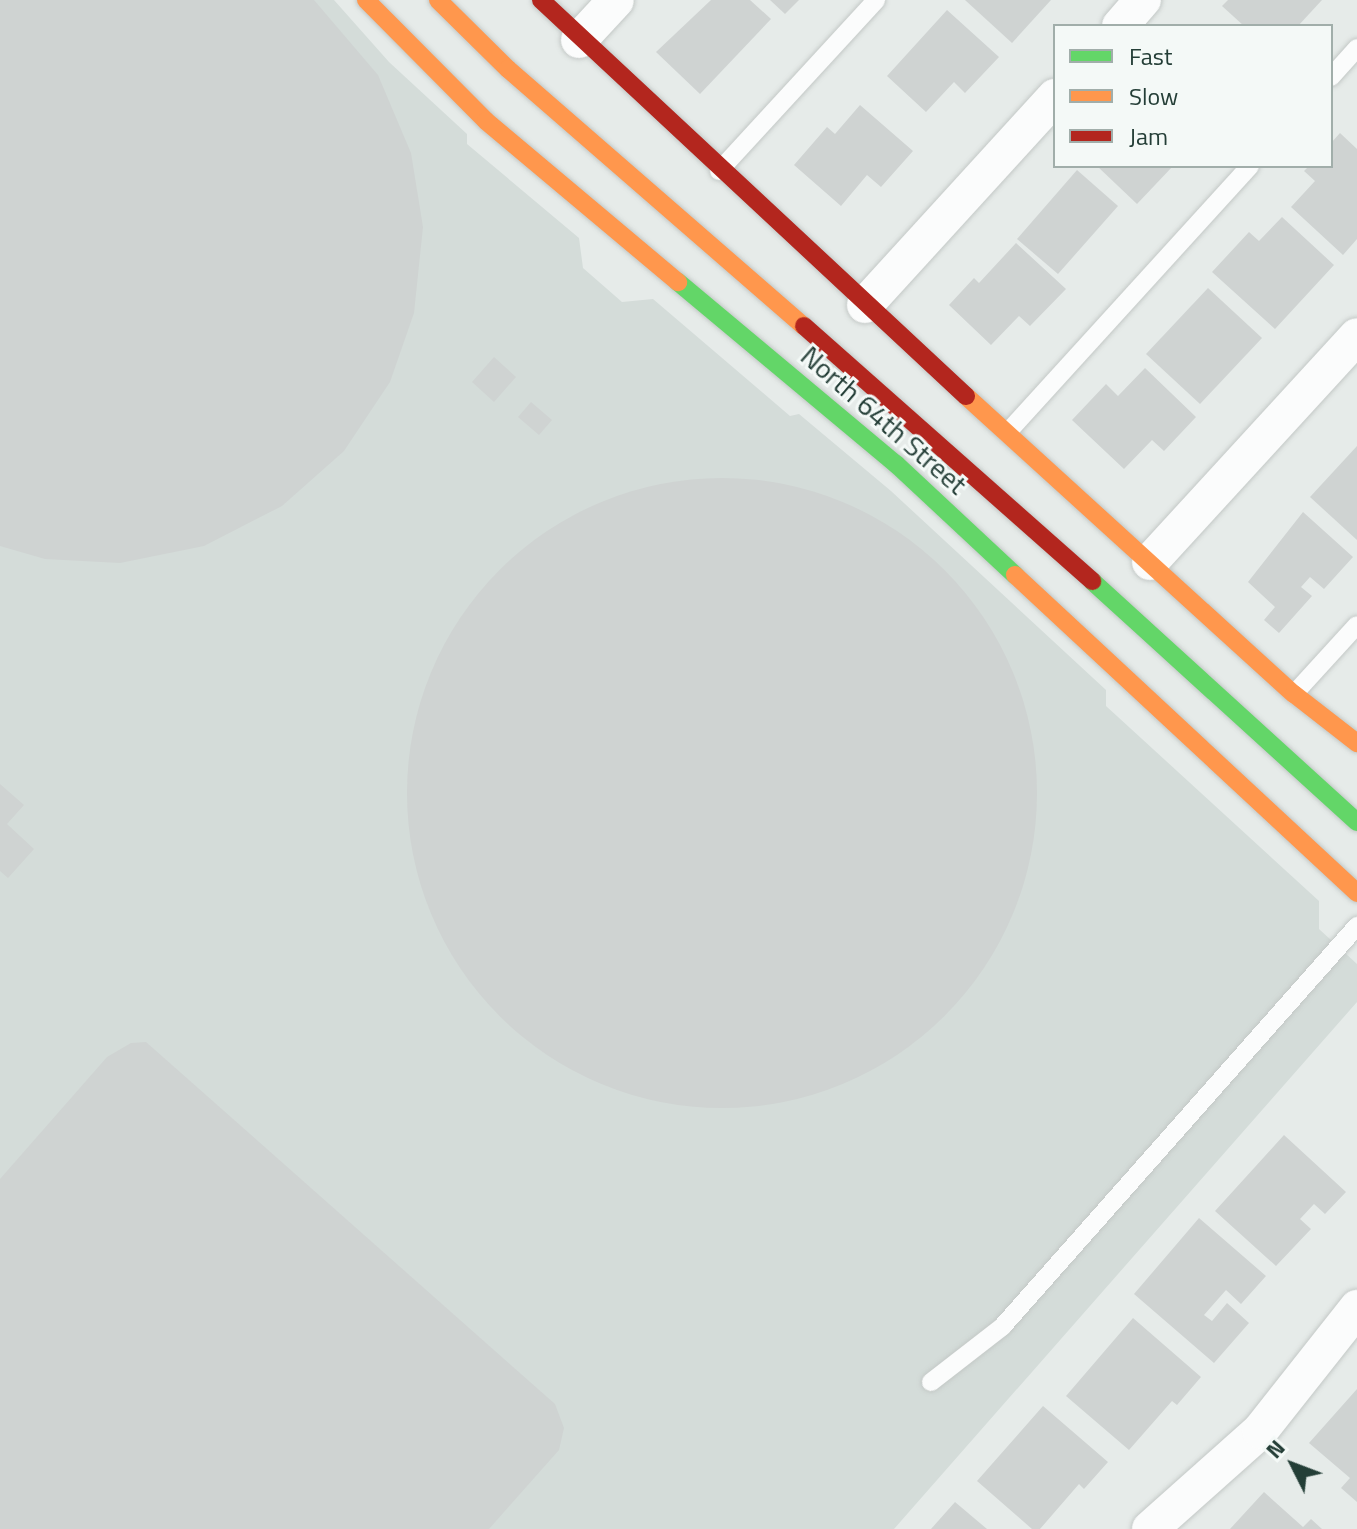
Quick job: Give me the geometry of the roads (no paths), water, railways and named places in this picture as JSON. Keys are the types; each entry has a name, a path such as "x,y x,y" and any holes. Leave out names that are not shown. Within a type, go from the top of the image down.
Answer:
{"main road":[{"name":"North 64th Street","path":"366,0 449,85 896,464 1357,893"},
{"name":"North 64th Street","path":"438,0 487,48 941,444 1357,822"},
{"path":"541,0 579,40 865,305 1294,694 1357,743"},
{"path":"449,85 487,48"}],"street":[{"path":"579,40 616,0"},
{"path":"1122,24 1143,0"},
{"path":"865,305 1053,99"},
{"path":"1150,562 1357,336"},
{"path":"1150,1529 1260,1431 1357,1308"}],"lane":[{"path":"719,171 876,0"},
{"path":"1333,75 1357,48"},
{"path":"1007,433 1248,168"},
{"path":"1294,694 1357,625"},
{"path":"931,1382 1002,1327 1357,926"}]}
